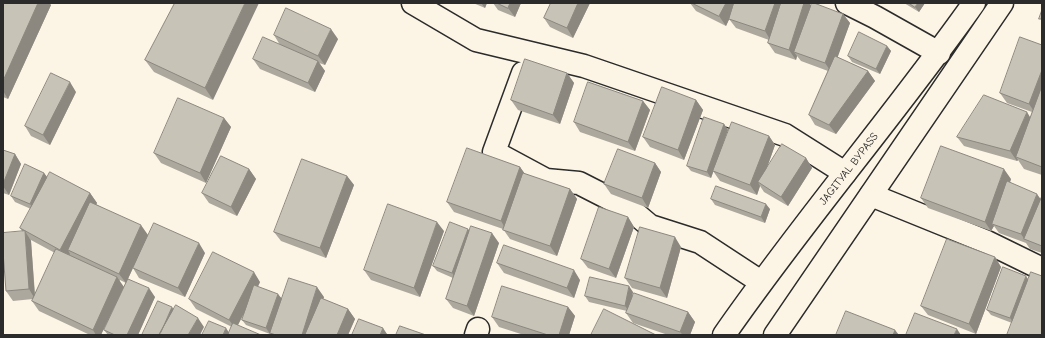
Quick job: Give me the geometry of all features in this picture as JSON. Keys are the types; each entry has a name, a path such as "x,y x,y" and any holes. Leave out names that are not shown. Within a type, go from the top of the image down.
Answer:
{"street":[{"path":"413,3 476,40 584,66 785,135 845,173"},
{"path":"847,3 939,53"},
{"name":"JAGITYAL BYPASS","path":"724,335 761,282 939,53 974,3"},
{"path":"775,335 1002,3"},
{"path":"530,52 494,152 546,180 579,183 630,209 650,226 700,242 761,282"},
{"path":"871,194 987,242 1042,269"}],"building":[{"path":"3,3 38,3 3,81"},
{"path":"175,3 245,3 205,88 145,60"},
{"path":"497,3 510,3 508,8"},
{"path":"551,3 578,3 567,28 544,18"},
{"path":"692,3 726,3 719,16"},
{"path":"734,3 775,3 765,31 729,19"},
{"path":"781,3 804,3 789,50 768,43"},
{"path":"812,3 843,14 825,63 794,52"},
{"path":"909,3 918,3 915,7"},
{"path":"286,8 331,29 318,56 274,35"},
{"path":"1042,10 1042,19 1039,19"},
{"path":"859,32 887,46 876,69 848,56"},
{"path":"263,37 318,61 308,83 253,59"},
{"path":"1020,37 1042,45 1042,70 1029,104 1000,93"},
{"path":"835,56 868,71 829,125 809,115"},
{"path":"525,59 567,73 553,115 511,100"},
{"path":"51,73 70,82 43,135 25,126"},
{"path":"588,82 643,101 628,142 574,122"},
{"path":"1042,86 1042,167 1016,157"},
{"path":"662,87 696,100 678,150 643,137"},
{"path":"984,95 1027,112 1010,151 957,137"},
{"path":"178,98 224,118 200,173 154,153"},
{"path":"704,117 724,124 707,172 687,166"},
{"path":"732,122 769,136 750,185 713,171"},
{"path":"782,144 806,158 781,197 758,182"},
{"path":"941,146 1004,169 985,222 921,198"},
{"path":"467,148 520,167 501,221 447,202"},
{"path":"618,149 655,163 642,198 604,184"},
{"path":"3,150 15,154 3,184"},
{"path":"221,156 249,169 231,207 202,193"},
{"path":"302,159 347,176 320,248 274,232"},
{"path":"25,164 44,173 30,204 11,196"},
{"path":"50,172 90,193 60,250 20,228"},
{"path":"523,173 570,189 550,246 503,230"},
{"path":"1007,181 1037,194 1021,234 992,224"},
{"path":"716,186 766,204 761,217 711,199"},
{"path":"1042,196 1042,246 1024,239"},
{"path":"90,202 141,225 119,274 68,250"},
{"path":"388,204 437,222 414,288 364,270"},
{"path":"599,207 628,217 609,269 581,259"},
{"path":"450,222 468,229 452,273 433,266"},
{"path":"154,223 199,243 178,288 133,268"},
{"path":"471,226 492,233 467,306 446,299"},
{"path":"640,227 675,237 660,288 625,278"},
{"path":"25,231 29,289 6,291 3,233"},
{"path":"947,239 995,257 969,324 921,306"},
{"path":"504,245 574,270 567,288 497,263"},
{"path":"56,249 117,277 93,330 32,301"},
{"path":"213,252 254,272 229,320 189,299"},
{"path":"1003,267 1026,276 1010,318 987,310"},
{"path":"1031,272 1042,276 1042,335 1007,335"},
{"path":"590,277 629,286 625,306 585,296"},
{"path":"289,278 317,287 302,335 276,335 270,333"},
{"path":"128,279 149,288 127,335 115,335 104,330"},
{"path":"254,285 278,294 266,328 242,320"},
{"path":"502,286 568,307 559,335 548,335 492,317"},
{"path":"634,293 688,312 680,332 626,313"},
{"path":"321,298 348,309 337,335 305,335"},
{"path":"158,301 172,307 161,332 159,335 142,335"},
{"path":"176,305 198,318 188,335 159,335"},
{"path":"604,309 656,335 591,335"},
{"path":"846,311 895,330 893,335 836,335"},
{"path":"915,313 957,329 954,335 906,335"},
{"path":"359,319 383,328 380,335 352,335"},
{"path":"209,321 226,328 223,335 202,335"},
{"path":"233,323 261,335 228,335"},
{"path":"400,326 426,335 396,335"}]}
